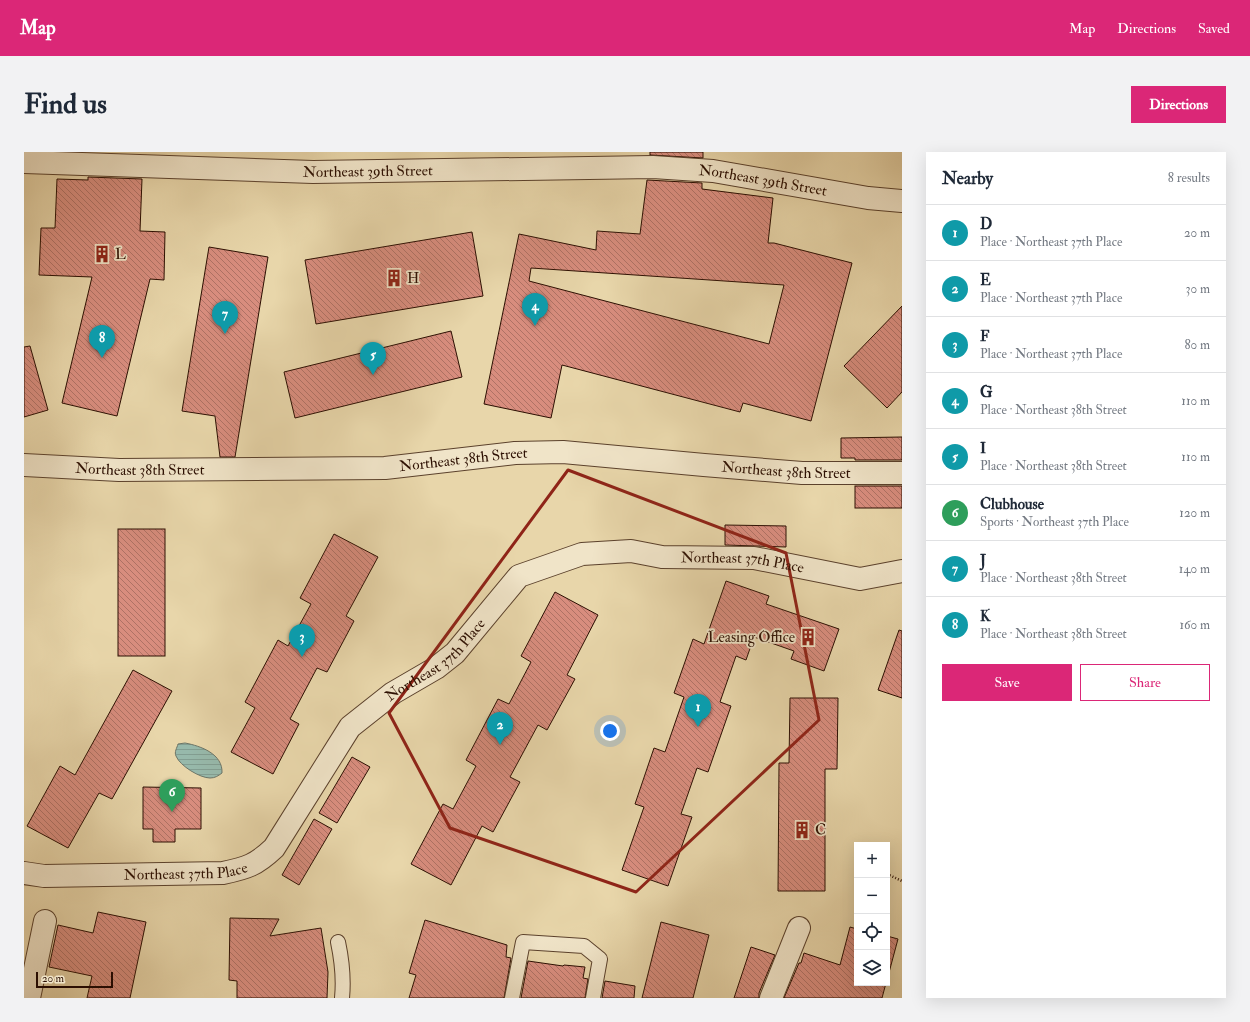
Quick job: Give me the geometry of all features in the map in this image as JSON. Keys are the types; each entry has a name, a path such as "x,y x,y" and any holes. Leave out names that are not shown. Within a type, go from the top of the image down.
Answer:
{"street":[{"name":"Northeast 39th Street","path":"24,162 313,172 653,167 714,171 868,198 902,201"},
{"name":"Northeast 38th Street","path":"24,465 119,470 385,468 515,453 563,452 802,473 902,473"},
{"name":"Northeast 37th Place","path":"24,873 44,876 223,873 245,868 261,860 274,848 350,727 393,694 436,668 456,653 519,576 582,554 631,551 662,557 754,558 860,579 902,570"},
{"path":"29,998 45,921"},
{"path":"771,998 799,928"}],"lane":[{"path":"338,942 342,962 342,998"},
{"path":"512,998 523,942 584,946 600,959 593,998"}],"path":[{"path":"890,875 902,881"}],"highlighted area":[{"path":"568,470 786,553 819,720 636,892 450,828 389,713"}],"shaded area":[{"path":"185,743 198,746 215,756 219,761 222,773 213,778 201,776 182,764 178,760 175,753 178,744"}],"building":[{"path":"650,152 703,152 703,158 650,155"},
{"path":"88,177 142,179 140,231 165,232 164,280 150,279 117,416 62,403 92,277 39,275 41,228 55,228 57,179 88,180"},
{"path":"647,180 702,183 702,189 773,198 768,243 774,243 852,263 811,421 743,403 740,412 562,365 551,418 484,404 519,234 596,250 597,231 640,234","holes":["531,268 784,285 769,344 529,281"]},
{"name":"H","path":"472,232 483,296 316,324 305,260"},
{"path":"209,247 268,257 235,457 220,457 215,416 182,411"},
{"path":"902,306 902,392 887,408 844,366"},
{"path":"451,331 462,377 295,418 284,372"},
{"path":"30,346 48,410 24,417 24,347"},
{"path":"902,437 902,460 855,460 855,458 841,458 841,438"},
{"path":"855,486 902,486 902,508 855,508"},
{"path":"725,525 786,526 786,547 725,545"},
{"path":"118,529 165,529 165,656 118,656"},
{"path":"334,534 378,557 346,616 354,621 327,672 317,668 290,719 299,724 273,774 231,752 255,708 245,702 278,640 288,646 311,604 300,598"},
{"path":"726,581 769,596 766,604 839,629 824,671 791,659 794,651 754,637 746,660 736,656 720,702 731,706 708,772 697,768 681,814 692,817 668,886 622,870 644,807 635,804 654,748 665,752 684,697 674,693 693,639 704,644"},
{"path":"555,592 598,615 567,675 575,679 547,730 538,725 510,777 520,782 493,832 482,826 451,885 411,864 443,804 453,809 476,766 466,760 498,699 509,704 531,662 521,656"},
{"path":"899,630 902,631 902,698 878,690"},
{"path":"133,670 172,691 112,799 99,793 68,848 27,826 60,766 75,775"},
{"name":"C","path":"790,698 838,698 837,769 825,769 825,891 778,891 779,763 789,763"},
{"path":"352,757 370,767 337,823 319,813"},
{"path":"143,787 201,788 201,829 175,829 175,842 153,842 153,829 143,829"},
{"path":"314,819 332,829 299,885 282,875"},
{"path":"98,912 146,922 130,998 87,998 92,976 49,967 58,925 93,933"},
{"path":"230,918 279,919 270,936 321,928 328,972 327,998 237,998 237,981 229,980"},
{"path":"425,920 507,945 506,957 511,958 504,998 409,998 416,975 409,973"},
{"path":"661,922 709,935 693,998 642,998"},
{"path":"850,927 854,928 854,986 885,986 882,998 784,998 799,963 801,963 804,953 840,965"},
{"path":"890,937 898,939 890,969"},
{"path":"751,947 775,955 759,993 759,998 734,998"},
{"path":"528,961 563,966 585,967 583,978 588,979 585,998 521,998"},
{"path":"605,981 635,986 634,998 602,998"}],"place":[{"name":"L","path":"102,254"},
{"name":"H","path":"394,278"},
{"name":"G","path":"535,326"},
{"name":"J","path":"225,334"},
{"name":"K","path":"102,358"},
{"name":"I","path":"373,375"},
{"name":"Leasing Office","path":"808,637"},
{"name":"F","path":"302,657"},
{"name":"D","path":"698,727"},
{"name":"E","path":"500,745"},
{"name":"Clubhouse","path":"172,812"},
{"name":"C","path":"802,830"}]}
